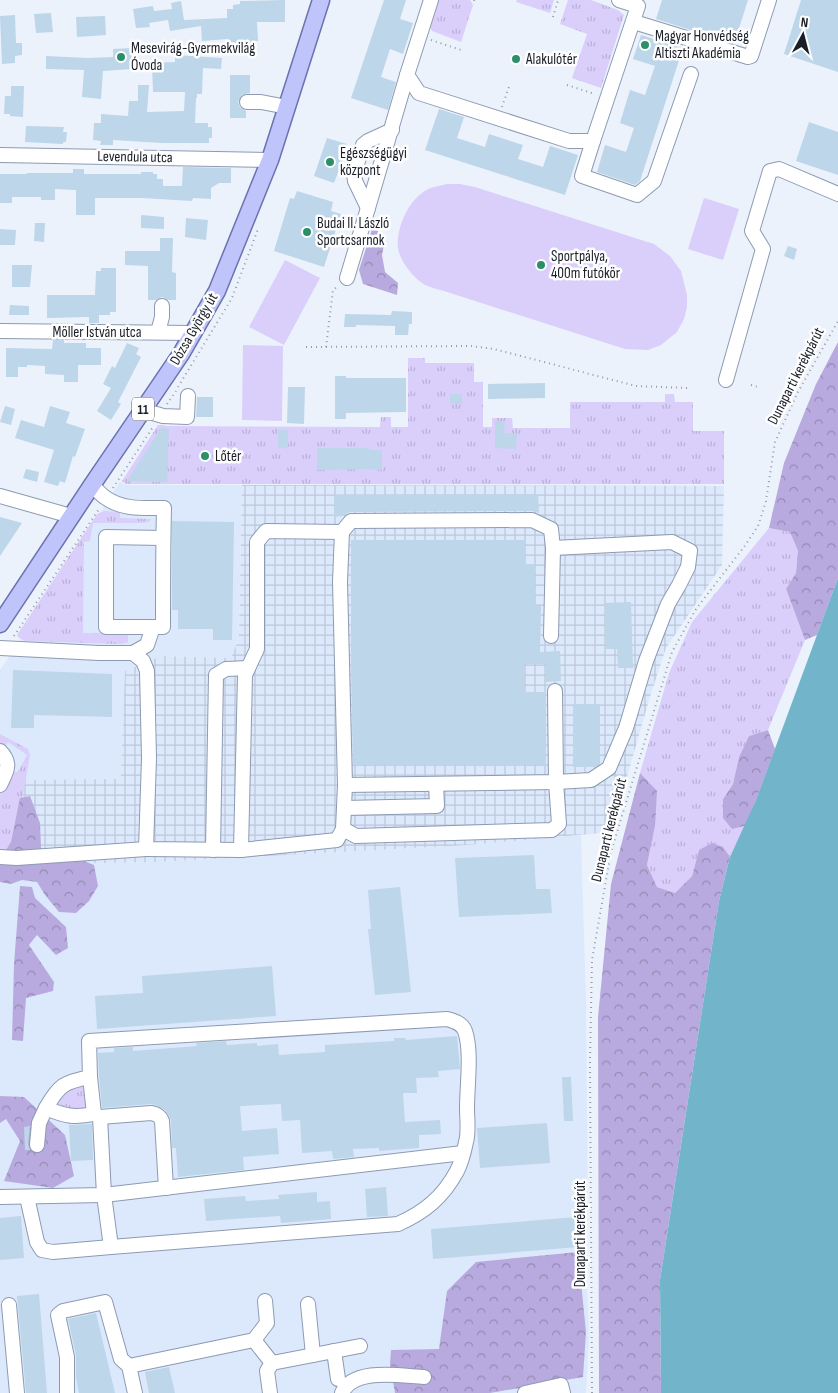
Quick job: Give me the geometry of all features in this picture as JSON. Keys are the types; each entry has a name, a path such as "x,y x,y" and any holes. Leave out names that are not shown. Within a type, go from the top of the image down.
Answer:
{"main road":[{"name":"Dózsa György út","path":"0,624 180,354 217,291 270,160 321,0"}],"street":[{"path":"346,278 430,0"},
{"path":"619,0 639,3 582,176 637,195 654,181 691,74"},
{"path":"634,22 748,57 751,56 769,0"},
{"path":"408,75 419,93 569,141 593,141"},
{"path":"252,103 287,107"},
{"path":"368,208 355,181 354,174 363,145 392,130"},
{"name":"Levendula utca","path":"0,155 270,160"},
{"path":"726,380 763,249 752,231 770,171 779,169 838,194"},
{"path":"158,332 162,317 162,306"},
{"name":"Möller István utca","path":"0,331 194,332"},
{"path":"143,410 163,416 187,417 188,396"},
{"path":"92,485 106,498 118,505 133,508 164,508 163,627 106,626 106,538 163,538"},
{"path":"0,496 72,516"},
{"path":"0,857 17,858 146,849 241,850 337,840 343,829 345,785 340,582 342,532 351,521 532,520 551,529 553,548 552,636"},
{"path":"241,850 245,675 257,649 257,542 266,531 342,532"},
{"path":"345,785 591,780 609,768 626,728 646,662 668,604 680,585 688,567 690,551 672,542 553,548"},
{"path":"3,649 134,653 146,644 153,627"},
{"path":"134,653 143,661 147,671 146,849"},
{"path":"213,850 216,674 226,668 248,668"},
{"path":"343,829 356,836 552,830 559,824 556,782 556,691"},
{"path":"0,750 6,757 8,764 6,774 0,785"},
{"path":"344,808 436,806 436,784"},
{"path":"27,1197 37,1242 42,1250 53,1252 398,1224 434,1202 444,1192 458,1170 467,1141 468,1046 462,1026 447,1019 89,1042 90,1077 97,1116 111,1247"},
{"path":"37,1145 39,1123 56,1091 65,1084 90,1077"},
{"path":"46,1108 66,1116 76,1117 151,1113 158,1115 162,1121 166,1188"},
{"path":"0,1197 104,1195 463,1153"},
{"path":"129,1366 254,1340 267,1323 265,1301"},
{"path":"67,1393 67,1357 58,1315 63,1311 105,1302 121,1359 129,1366 135,1393"},
{"path":"308,1304 313,1355"},
{"path":"9,1305 17,1393"},
{"path":"254,1340 272,1363"},
{"path":"270,1393 267,1371 272,1363 360,1346"},
{"path":"334,1351 338,1379"},
{"path":"342,1393 344,1388 353,1380 370,1375 424,1377"},
{"path":"525,1393 561,1385 563,1393"}],"path":[{"path":"474,0 476,4"},
{"path":"552,17 558,0"},
{"path":"419,36 461,50"},
{"path":"566,84 608,98"},
{"path":"498,118 509,87"},
{"path":"326,347 333,290 346,278"},
{"name":"Dunaparti kerékpárút","path":"592,1393 590,1061 592,960 611,852 672,652 696,609 758,526 766,501 775,442 798,392 838,320"},
{"path":"306,347 471,346 494,349 636,386 688,388"},
{"path":"751,385 758,387"},
{"path":"3,649 106,498"}],"shaded area":[{"path":"120,482 125,485 242,485 239,638 231,658 161,656 121,780 19,780 0,830 0,670 28,629"},
{"path":"242,485 724,486 722,565 666,648 611,832 469,845 157,862 0,865 0,830 19,780 121,779 125,671 161,656 231,658 239,638"},
{"path":"581,835 586,1000 588,1217 587,1281 589,1337 586,1393 0,1393 0,865 157,862 469,845"}],"green space":[{"path":"437,0 470,0 473,5 461,42 432,31 429,25"},
{"path":"517,0 554,0 550,13 516,2"},
{"path":"568,0 591,0 618,10 624,15 601,88 572,78 587,34 560,24"},
{"name":"Sportpálya, 400m futókör","path":"447,184 475,187 654,244 670,256 681,271 687,295 687,307 684,319 677,332 661,345 648,350 625,349 422,283 407,268 399,253 398,241 401,225 407,210 422,193 428,189"},
{"path":"704,198 739,209 723,260 688,249"},
{"path":"373,226 385,240 382,255 385,272 398,283 397,295 363,284 359,270"},
{"path":"285,260 320,278 284,345 249,327"},
{"path":"838,342 838,578 817,635 805,640 786,589 796,573 798,551 790,532 769,528 784,463 816,384"},
{"path":"243,345 283,346 282,421 242,420"},
{"path":"408,358 425,358 425,363 474,363 474,382 483,382 483,427 492,427 492,418 512,418 513,428 570,428 570,402 665,402 665,394 674,394 675,402 693,402 693,431 724,431 724,484 126,484 122,481 158,425 380,427 381,417 391,417 391,427 408,427"},
{"path":"104,511 120,512 120,518 151,519 149,522 142,523 93,523 90,541 84,542 83,633 128,635 128,642 120,644 25,641 19,638 17,635 97,514"},
{"path":"769,528 790,532 798,551 796,573 786,589 805,640 768,730 749,736 739,757 733,784 723,799 732,829 745,826 730,857 723,848 699,850 692,876 675,893 657,887 647,865 655,826 640,773 669,673 692,622"},
{"path":"768,730 775,749 745,826 732,829 723,818 723,799 733,784 739,757 749,736"},
{"path":"0,734 28,749 30,755 13,856 0,851 0,795 11,772 18,772 27,755 8,742 3,749 0,747"},
{"path":"640,773 657,791 655,826 647,865 657,887 675,893 692,876 699,850 712,843 723,847 730,857 719,901 660,1280 661,1393 599,1393 598,1017 611,884"},
{"path":"30,796 40,823 40,861 46,863 84,861 94,865 98,886 89,901 76,913 59,912 37,882 22,880 11,884 0,882 0,855 3,855 11,842 20,798"},
{"path":"20,886 32,887 35,898 66,927 68,948 56,955 37,935 29,945 54,982 53,991 26,998 23,1041 12,1040 14,964"},
{"path":"80,1085 86,1090 87,1109 80,1112 57,1106 56,1102 59,1093"},
{"path":"0,1096 24,1097 65,1135 74,1176 53,1188 4,1181 20,1141 6,1119 0,1123"},
{"path":"578,1252 586,1332 583,1377 490,1393 395,1393 390,1364 391,1350 439,1349 447,1291 476,1262"}],"water":[{"path":"838,578 838,1393 661,1393 660,1280 719,901 730,857 756,800"}],"building":[{"path":"285,0 285,22 257,22 258,41 253,41 253,47 246,47 246,49 229,50 228,39 202,41 201,26 170,31 168,20 149,23 150,27 136,28 133,9 153,6 154,11 172,9 171,3 181,1 184,20 227,18 227,9 233,9 233,5 240,4 240,1"},
{"path":"384,0 406,0 400,19 413,23 403,54 390,49 381,77 396,82 388,110 351,98"},
{"path":"662,0 748,0 734,44 656,19"},
{"path":"801,0 838,0 838,72 784,54"},
{"path":"51,13 53,32 36,33 34,14"},
{"path":"15,15 16,43 22,43 22,55 15,56 15,63 2,64 0,16"},
{"path":"105,16 106,35 77,37 76,17"},
{"path":"641,35 683,48 640,181 635,185 597,172 605,145 626,152 634,128 620,123 630,90 645,95 655,66 633,59"},
{"path":"131,48 132,69 103,71 101,99 82,97 84,70 46,69 46,56 113,57 113,49"},
{"path":"175,55 222,58 221,69 203,68 202,94 197,94 196,98 195,123 208,123 208,127 212,127 212,138 209,138 209,143 113,140 113,145 100,145 101,141 93,140 94,123 101,123 101,114 128,116 129,101 138,101 138,85 149,85 147,112 184,111 185,92 153,92 152,63 175,62"},
{"path":"230,75 250,75 250,93 242,95 238,102 240,107 246,111 246,118 230,118"},
{"path":"11,86 24,86 23,117 4,114 5,96 11,96"},
{"path":"439,109 464,117 457,138 485,147 489,134 523,145 518,159 543,167 550,146 578,155 565,195 425,150"},
{"path":"809,122 838,132 838,175 796,161"},
{"path":"26,126 64,127 63,132 67,132 66,142 63,142 63,144 25,142"},
{"name":"Egészségügyi központ","path":"327,138 347,144 334,183 314,176"},
{"path":"183,167 231,168 231,183 219,183 211,188 211,199 193,198 192,201 95,198 95,215 76,215 76,190 55,189 55,200 41,200 41,197 12,197 12,203 0,203 0,174 73,173 73,169 84,169 84,174 141,174 141,172 153,172 153,174 157,174 157,179 163,179 163,186 182,186"},
{"name":"Budai II. László Sportcsarnok","path":"297,191 333,202 331,211 341,214 324,267 274,251 290,198 294,199"},
{"path":"141,215 164,217 164,229 141,228"},
{"path":"186,218 208,220 206,240 185,237"},
{"path":"35,223 45,223 44,242 34,241"},
{"path":"0,229 16,230 15,245 0,245"},
{"path":"160,238 173,238 172,272 176,273 176,300 168,300 162,297 156,300 148,300 148,266 125,265 125,251 160,251"},
{"path":"788,246 797,249 794,260 784,256"},
{"path":"12,265 32,265 30,287 12,287"},
{"path":"101,268 116,268 116,312 110,312 110,315 99,315 99,323 89,323 89,317 47,318 47,295 95,295 96,271 101,271"},
{"path":"10,305 29,306 29,315 9,315"},
{"path":"392,311 412,312 412,324 409,324 408,335 395,335 395,326 356,325 356,327 344,327 345,314 391,315"},
{"path":"53,340 64,340 64,343 86,343 86,348 101,348 101,365 78,365 78,382 64,382 64,375 45,374 45,366 27,365 27,367 18,367 18,377 6,377 6,348 52,349"},
{"path":"127,343 139,348 136,354 141,357 118,402 121,404 111,420 97,411 111,388 103,384 112,366 115,368"},
{"path":"335,376 346,376 346,378 406,378 406,412 346,413 346,419 335,419"},
{"path":"545,383 545,398 488,399 488,384"},
{"path":"288,387 305,387 304,424 287,423"},
{"path":"450,394 462,394 462,404 450,404"},
{"path":"197,397 213,397 213,417 196,417"},
{"path":"5,406 15,409 11,425 0,422"},
{"path":"50,406 70,412 66,423 85,429 75,457 73,456 65,483 60,481 58,486 44,482 54,450 15,438 21,420 44,427"},
{"path":"495,421 505,421 504,433 517,434 516,449 495,448"},
{"path":"161,428 169,429 167,482 127,481"},
{"path":"278,430 288,430 288,448 278,447"},
{"path":"317,448 369,448 369,450 382,450 382,470 317,470"},
{"path":"26,469 39,472 37,482 23,478"},
{"path":"538,494 539,513 532,511 351,512 343,516 334,517 334,495"},
{"path":"0,517 22,523 0,556"},
{"path":"172,521 234,522 232,640 213,640 213,629 178,629 178,610 172,610"},
{"path":"351,540 525,540 525,564 535,564 535,606 541,606 540,652 560,651 561,681 546,682 546,664 524,664 524,692 546,692 546,765 353,765"},
{"path":"631,602 633,668 618,668 617,649 606,649 605,603"},
{"path":"13,670 112,674 112,717 34,715 34,728 11,728"},
{"path":"573,704 600,704 600,764 594,767 573,767"},
{"path":"534,855 536,889 550,889 552,913 459,917 455,858"},
{"path":"400,887 411,992 375,995 368,929 371,929 368,890"},
{"path":"272,966 276,1016 97,1029 95,996 143,993 142,976"},
{"path":"457,1036 460,1069 438,1071 439,1077 416,1078 417,1093 403,1093 405,1122 440,1120 441,1134 419,1135 419,1148 379,1151 379,1148 353,1149 354,1157 333,1159 332,1151 302,1153 300,1120 282,1121 281,1104 240,1106 242,1131 277,1128 279,1154 243,1157 244,1170 178,1177 176,1148 172,1148 171,1120 165,1110 151,1104 102,1108 98,1053 114,1052 114,1048 133,1047 133,1051 197,1046 196,1043 226,1041 227,1045 257,1043 257,1046 278,1044 279,1055 325,1052 325,1045 394,1041 394,1038 405,1038 406,1040"},
{"path":"562,1077 571,1077 573,1121 564,1121"},
{"path":"547,1123 550,1163 480,1168 477,1128"},
{"path":"92,1124 93,1160 71,1161 69,1125"},
{"path":"30,1126 28,1144 30,1150 25,1150 24,1127"},
{"path":"386,1187 388,1216 367,1217 365,1189"},
{"path":"317,1192 317,1202 330,1201 331,1219 281,1223 280,1216 206,1221 204,1199 245,1196 246,1201 279,1199 278,1195"},
{"path":"21,1216 24,1258 0,1260 0,1218"},
{"path":"576,1217 578,1247 433,1259 431,1229"},
{"path":"39,1294 47,1393 26,1393 17,1296"},
{"path":"96,1313 115,1393 79,1393 76,1377 76,1355 68,1319"},
{"path":"169,1367 175,1393 149,1393 145,1372"}],"place":[{"name":"Magyar Honvédség Altiszti Akadémia","path":"645,45"},
{"name":"Mesevirág-Gyermekvilág Óvoda","path":"121,57"},
{"name":"Alakulótér","path":"516,59"},
{"name":"Egészségügyi központ","path":"330,162"},
{"name":"Budai II. László Sportcsarnok","path":"307,232"},
{"name":"Sportpálya, 400m futókör","path":"541,265"},
{"name":"Lőtér","path":"205,456"}]}
